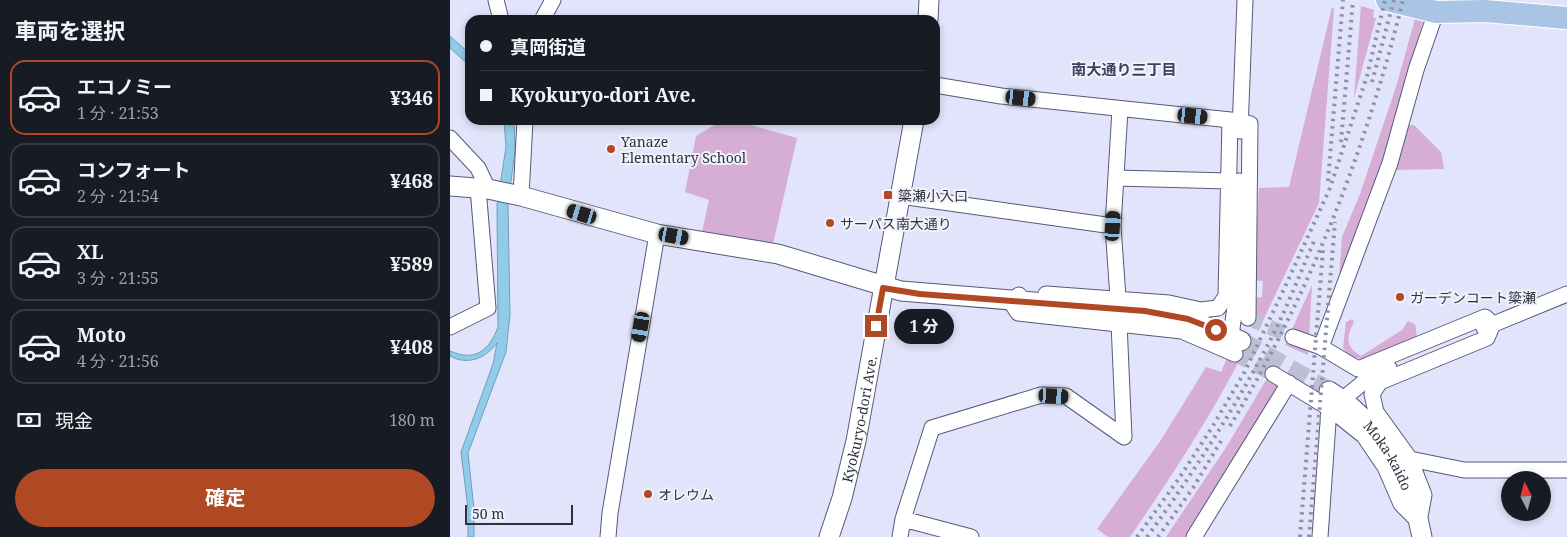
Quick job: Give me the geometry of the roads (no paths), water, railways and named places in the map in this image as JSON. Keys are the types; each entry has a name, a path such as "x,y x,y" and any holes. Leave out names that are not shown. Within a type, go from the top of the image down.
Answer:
{"main road":[{"path":"1387,0 1436,12 1485,11 1567,18"},
{"path":"1499,0 1567,8"}],"street":[{"path":"496,0 500,15"},
{"path":"545,15 553,0"},
{"path":"928,15 929,0"},
{"path":"1011,302 1022,292 1169,303 1201,310 1218,308 1226,296 1229,181 1245,0"},
{"path":"1321,347 1390,163 1416,70 1436,12"},
{"path":"940,86 1001,96 1250,124 1248,318"},
{"path":"1118,298 1113,226 1120,109"},
{"path":"1235,121 1236,344"},
{"path":"521,196 525,125"},
{"name":"Kyokuryo-dori Ave.","path":"829,537 842,498 856,441 913,125"},
{"path":"450,138 478,168 483,189 488,308 450,327"},
{"path":"1116,178 1229,181"},
{"path":"450,186 483,189 521,196 657,234 778,254 883,288 920,294 1011,302 1145,311 1188,319 1236,344"},
{"path":"900,196 1113,226"},
{"path":"608,537 610,513 657,234"},
{"path":"1334,399 1370,376 1567,294"},
{"path":"1011,302 1018,313 1182,331 1236,344"},
{"path":"1293,337 1321,347 1358,369 1485,317 1493,324"},
{"path":"900,537 903,519 932,428 1041,395 1066,396 1124,437 1119,323"},
{"path":"1421,530 1424,495 1410,459 1376,412 1372,394 1380,382 1487,338 1493,324"},
{"path":"1273,374 1290,383 1334,399"},
{"path":"1194,537 1290,383"},
{"path":"1320,537 1334,399"},
{"name":"Moka-kaido","path":"1334,399 1372,426 1397,463 1421,530"},
{"path":"1410,459 1464,470 1567,470"},
{"path":"903,519 971,537"}],"water":[{"path":"450,36 465,50 465,62 450,48"},
{"path":"504,125 514,125 515,150 508,205 510,315 506,352 468,453 474,509 474,537 468,537 468,509 461,452 493,364 497,343 488,353 476,359 457,359 450,356 450,351 467,355 474,355 480,352 490,342 498,327 497,205 506,147"}],"tunnel":[{"path":"1248,318 1293,337"},
{"path":"1241,341 1329,391"},
{"path":"1235,354 1273,374"}],"railway":[{"path":"1328,181 1343,0"},
{"path":"1341,142 1353,0"},
{"path":"1137,537 1180,477 1214,424 1244,373 1284,289 1330,188 1367,76 1385,0"},
{"path":"1372,82 1394,0"},
{"path":"1230,426 1286,325 1333,219 1372,111 1403,0"},
{"path":"1309,537 1335,222"},
{"path":"1147,537 1198,463 1260,360 1290,299 1315,239"},
{"path":"1300,537 1323,250"},
{"path":"1158,537 1193,488 1221,441"}],"place":[{"name":"Yanaze Elementary School","path":"611,149"},
{"name":"簗瀬小入口","path":"888,195"},
{"name":"サーパス南大通り","path":"830,223"},
{"name":"ガーデンコート簗瀬","path":"1400,297"},
{"name":"オレウム","path":"648,494"}],"district":[{"name":"南大通り三丁目","path":"1124,69"}]}
